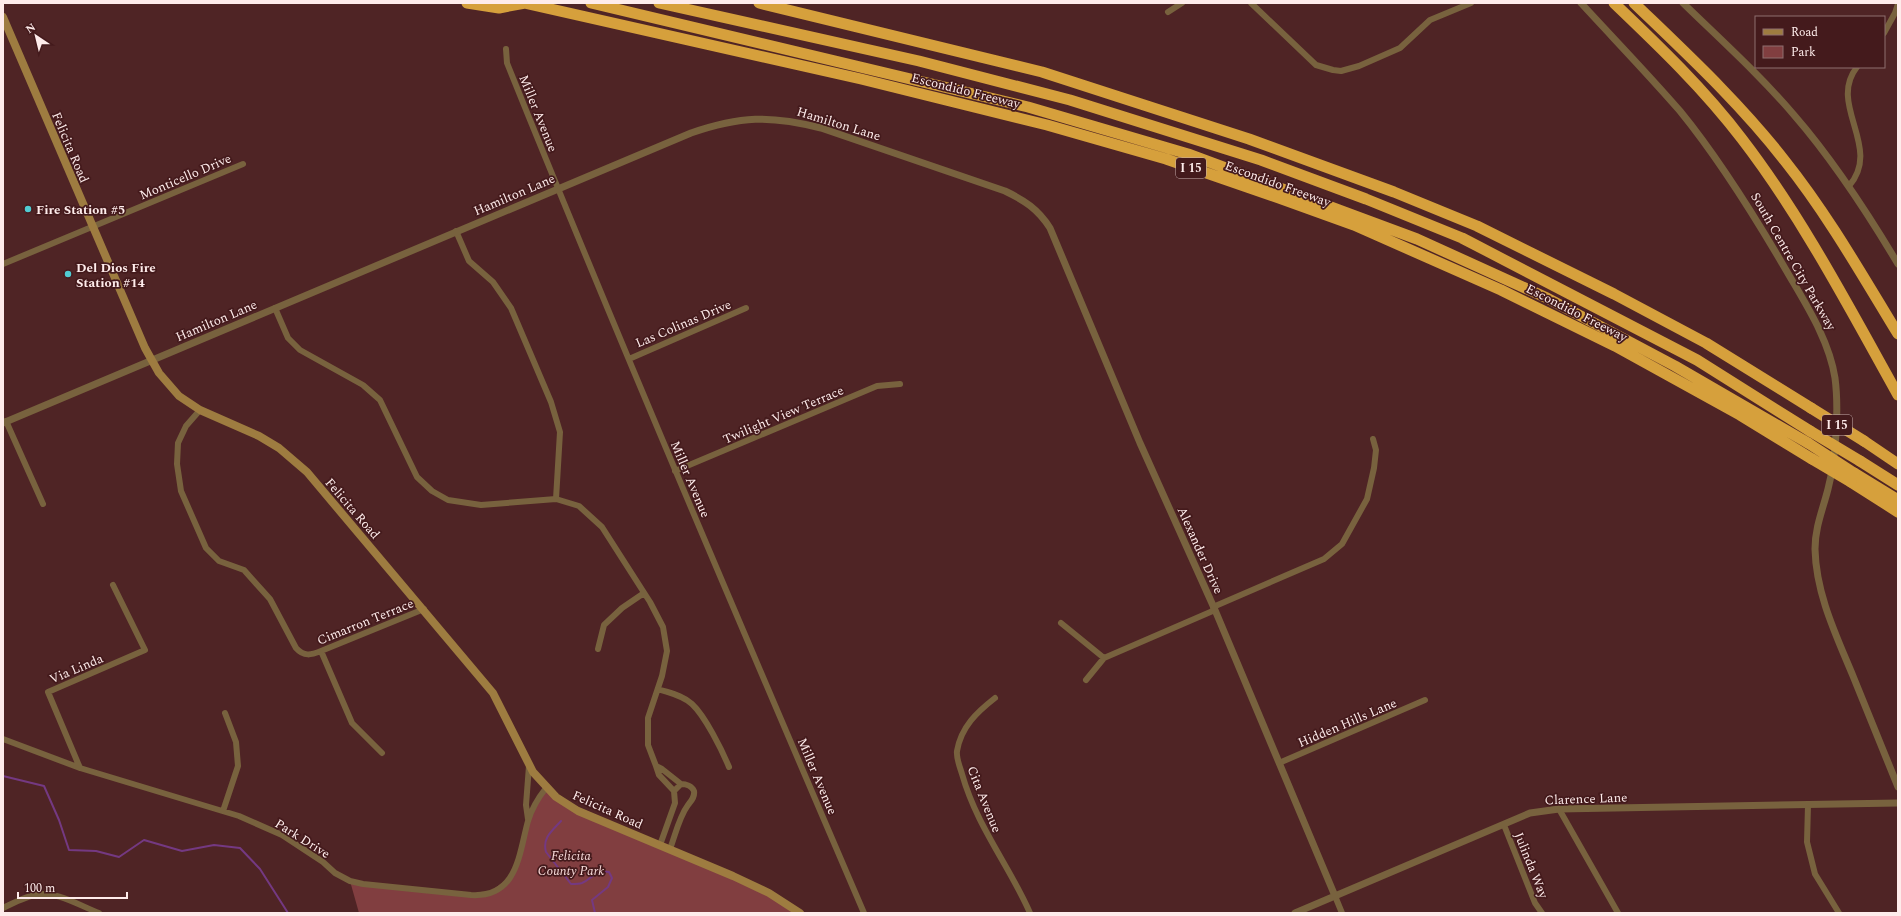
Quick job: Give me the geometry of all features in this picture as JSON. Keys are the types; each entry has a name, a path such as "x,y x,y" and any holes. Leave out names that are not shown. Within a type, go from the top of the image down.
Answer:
{"highway":[{"path":"467,3 499,8 525,3"},
{"name":"Escondido Freeway","path":"525,3 861,79 1047,125 1166,159 1354,225 1501,290 1615,346 1740,415 1812,459 1852,478 1898,512"},
{"path":"591,3 1028,107 1195,157 1417,239 1547,298 1675,366 1808,443 1852,478 1898,500"},
{"path":"659,3 919,61 1070,100 1261,160 1366,199 1462,238 1697,360 1898,485"},
{"name":"I 15","path":"759,3 1042,72 1249,139 1394,192 1476,226 1614,294 1706,343 1864,441 1898,464"},
{"name":"South Centre City Parkway","path":"1614,3 1698,85 1756,158 1802,228 1898,395"},
{"path":"1634,3 1724,90 1786,161 1843,244 1898,334"}],"main road":[{"name":"Felicita Road","path":"3,17 93,227 108,266 152,360 164,379 178,396 200,410 259,436 279,448 296,461 424,609 493,693 529,766 546,788 561,801 578,811 670,849 769,893 800,913"}],"street":[{"path":"1168,12 1182,3"},
{"path":"1251,3 1316,64 1341,71 1360,66 1400,48 1430,20 1471,3"},
{"name":"South Centre City Parkway","path":"1580,3 1674,105 1696,132 1751,210 1820,330 1835,379 1836,405 1835,452 1828,488 1818,522 1815,548 1818,579 1827,613 1898,787"},
{"path":"1683,3 1774,93 1794,115 1849,186 1898,264"},
{"path":"1885,31 1898,4"},
{"name":"Miller Avenue","path":"506,49 507,63 558,189 675,471 864,913"},
{"path":"1849,186 1856,178 1860,167 1860,140 1847,100 1850,79 1856,68"},
{"name":"Hamilton Lane","path":"5,422 456,231 708,127 740,119 775,118 821,128 1005,191 1029,203 1042,216"},
{"name":"Monticello Drive","path":"3,264 243,164"},
{"name":"Alexander Drive","path":"1042,216 1050,228 1137,437 1214,609 1335,896"},
{"path":"456,231 469,261 493,282 511,308 551,402 560,432 556,499"},
{"path":"275,308 288,338 300,350 363,384 380,400 417,477 432,491 448,500 481,505 556,499 580,506 602,527 644,593 663,627 667,651 658,690 648,718 648,745 659,775 674,791 675,803 660,845"},
{"name":"Las Colinas Drive","path":"629,359 746,308"},
{"name":"Twilight View Terrace","path":"675,471 877,386 900,384"},
{"name":"Cimarron Terrace","path":"200,410 182,434 178,443 177,464 181,491 202,541 210,553 219,561 244,570 270,600 301,653 309,655 321,651 424,609"},
{"path":"5,422 43,504"},
{"path":"1086,680 1104,658 1324,558 1342,544 1367,499 1376,450 1372,439"},
{"name":"Via Linda","path":"80,768 48,692 145,650 113,585"},
{"path":"598,649 604,625 622,608 644,593"},
{"path":"1061,623 1104,658"},
{"path":"321,651 352,723 382,753"},
{"path":"658,690 675,694 692,704 705,721 724,754 729,767"},
{"name":"Cita Avenue","path":"995,698 975,713 963,730 957,751 958,760 965,786 981,825 1030,913"},
{"name":"Hidden Hills Lane","path":"1279,763 1425,700"},
{"path":"223,811 229,798 238,766 236,742 225,713"},
{"name":"Park Drive","path":"3,739 80,768 239,816 282,835 323,862 335,873 350,881 363,884 479,895 499,888 511,876 519,862 528,820 535,804 546,788"},
{"name":"Park Drive","path":"528,820 526,805 529,766"},
{"path":"656,766 681,784 692,787 694,792 693,799 687,806 670,849"},
{"path":"674,791 681,784"},
{"name":"Clarence Lane","path":"1295,913 1530,813 1559,809 1898,803"},
{"path":"1808,805 1807,842 1815,874 1839,913"},
{"path":"1559,809 1618,913"},
{"name":"Julinda Way","path":"1504,825 1535,903 1542,913"},
{"path":"3,908 36,895 44,894 58,896 99,913"},
{"path":"1335,896 1342,913"}],"green space":[{"name":"Felicita County Park","path":"546,788 556,797 733,876 800,913 359,913 350,881 471,895 490,892 511,876 528,820"}],"waterway":[{"path":"3,776 44,786 59,820 69,850 96,851 119,857 144,840 182,851 214,845 240,848 260,869 288,913"},
{"path":"561,821 549,835 545,843 545,847 546,852 571,884 582,883 597,873 604,871 609,872 612,878 608,887 592,900 595,913"}],"place":[{"name":"Fire Station #5","path":"28,209"},
{"name":"Del Dios Fire Station #14","path":"68,274"}]}
